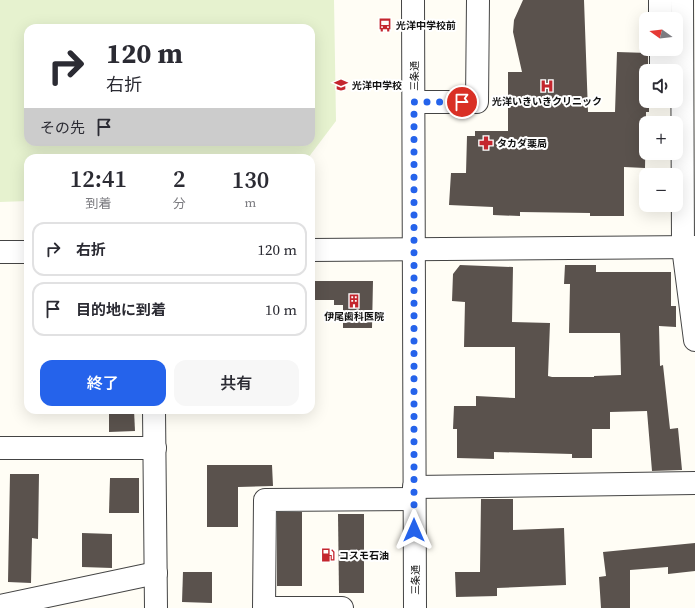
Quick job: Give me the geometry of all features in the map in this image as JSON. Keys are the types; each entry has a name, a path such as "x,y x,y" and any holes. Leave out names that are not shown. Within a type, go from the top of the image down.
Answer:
{"street":[{"name":"三条通","path":"413,0 415,608"},
{"path":"414,102 478,102 478,0"},
{"path":"660,0 660,12"},
{"path":"682,0 689,32 683,72"},
{"path":"680,108 695,340"},
{"path":"315,250 689,247"},
{"path":"0,252 24,252"},
{"path":"154,414 156,608"},
{"path":"0,448 155,448"},
{"path":"342,608 264,608 265,500 695,483"},
{"path":"0,606 156,573"}],"green space":[{"path":"0,0 334,0 336,121 311,154 24,154 24,201 0,202"}],"building":[{"path":"523,0 584,0 588,112 615,112 617,52 639,53 639,56 648,56 648,64 639,64 639,108 649,108 649,112 646,112 646,116 639,116 639,160 645,160 645,168 624,167 624,216 590,216 590,213 520,212 520,216 493,215 493,207 449,205 451,173 466,173 467,136 475,136 475,131 508,131 508,72 522,72 513,32 514,20"},
{"path":"460,265 513,267 512,322 550,323 548,376 552,377 594,377 621,375 620,333 569,333 570,284 564,284 565,265 596,265 596,272 671,272 671,306 676,306 676,327 659,326 660,366 663,365 670,429 678,428 682,470 652,471 647,411 610,412 610,429 592,429 592,458 572,458 572,454 494,452 494,459 457,458 457,429 453,429 454,406 476,406 476,396 515,398 515,347 464,347 465,302 452,301 453,274"},
{"name":"伊尾歯科医院","path":"315,281 373,281 372,328 343,328 343,305 334,305 334,300 315,300"},
{"path":"109,414 134,414 135,431 109,432"},
{"path":"207,465 272,465 273,486 238,487 238,527 207,527"},
{"path":"10,474 39,474 38,539 32,538 31,583 8,582"},
{"path":"110,478 139,478 139,513 109,513"},
{"path":"481,499 513,499 513,530 564,528 566,585 497,588 497,596 456,597 455,572 480,572"},
{"path":"277,512 302,512 302,586 277,586"},
{"path":"338,514 364,514 364,593 339,593"},
{"path":"82,533 112,534 112,568 82,567"},
{"path":"695,543 695,571 668,574 668,567 630,570 630,608 601,608 599,577 606,576 603,552"},
{"path":"183,572 212,572 212,603 182,602"}],"place":[{"name":"光洋中学校前","path":"385,25"},
{"name":"光洋中学校","path":"341,85"},
{"name":"光洋いきいきクリニック","path":"547,86"},
{"name":"タカダ薬局","path":"486,143"},
{"name":"伊尾歯科医院","path":"354,301"},
{"name":"コスモ石油","path":"328,555"}],"route":[{"path":"414,530 414,102 462,102"}]}
